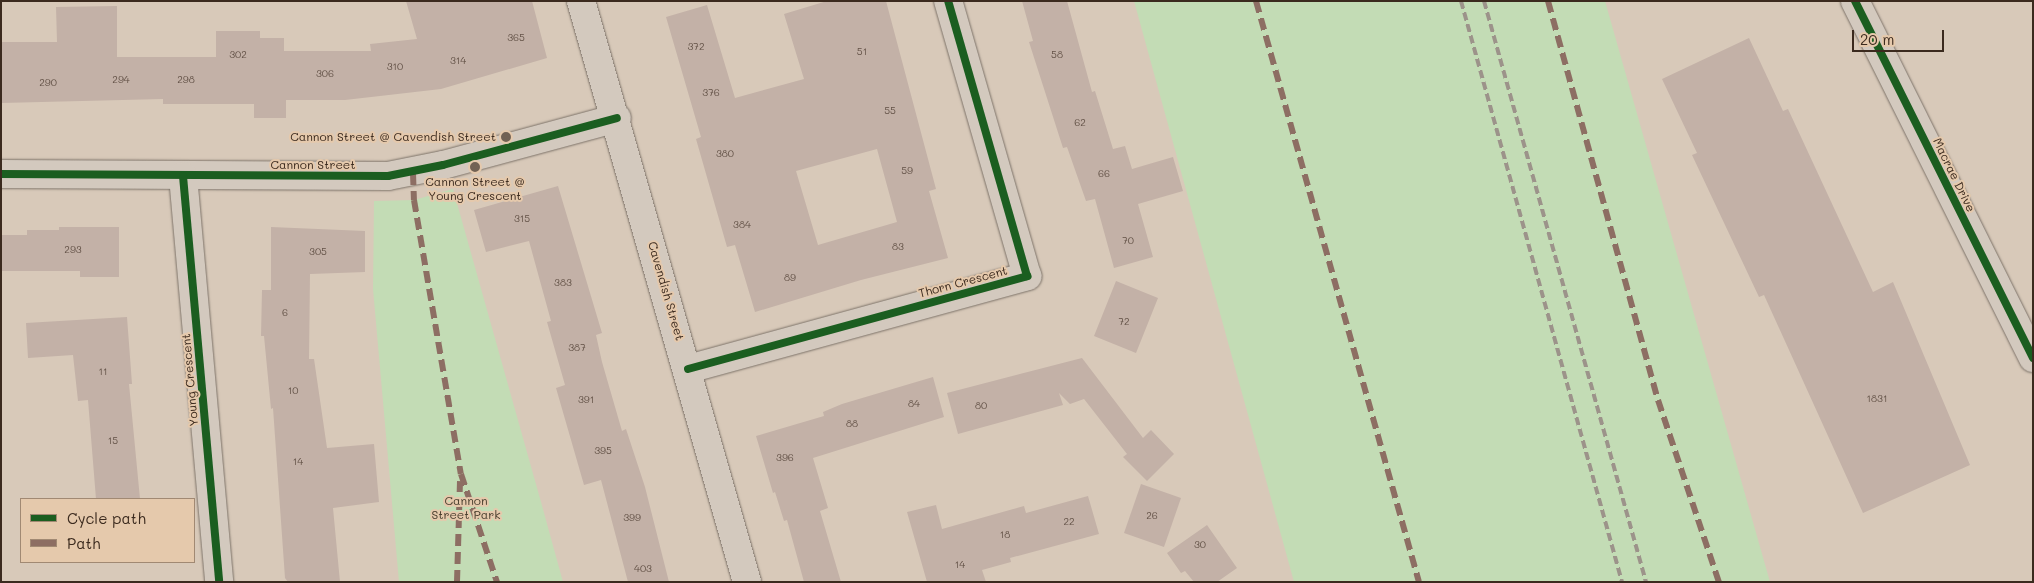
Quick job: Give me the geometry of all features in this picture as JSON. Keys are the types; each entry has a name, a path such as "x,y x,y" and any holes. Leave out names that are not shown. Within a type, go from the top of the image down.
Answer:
{"street":[{"name":"Cavendish Street","path":"581,1 617,118 747,582"},
{"name":"Thorn Crescent","path":"688,369 1027,276 948,1"},
{"name":"Macrae Drive","path":"1855,1 2033,358"},
{"name":"Cannon Street","path":"1,174 388,176 442,165 617,118"},
{"name":"Young Crescent","path":"183,176 219,582"}],"green space":[{"path":"1134,1 1605,1 1770,582 1294,582"},
{"name":"Cannon Street Park","path":"453,189 563,582 399,582 373,289 374,201 414,200"}],"building":[{"path":"406,1 532,1 547,58 441,89 345,100 286,100 286,118 254,118 254,104 163,104 163,99 1,103 1,42 57,42 56,7 117,6 117,57 216,57 216,31 260,31 260,38 284,38 284,51 371,51 370,44 417,39"},
{"path":"827,1 886,1 936,189 929,191 948,258 861,280 755,312 735,245 727,247 696,139 701,137 666,17 707,5 735,98 804,79 784,14","holes":["877,149 897,222 818,245 796,171"]},
{"path":"1022,1 1067,1 1092,92 1095,91 1113,149 1125,146 1132,169 1173,157 1183,191 1138,204 1153,257 1114,268 1095,199 1086,201 1067,147 1063,148 1029,42 1033,41"},
{"path":"1749,38 1783,111 1788,109 1873,292 1893,282 1970,465 1863,513 1764,295 1759,297 1692,155 1697,153 1662,79"},
{"path":"558,186 602,333 596,335 602,362 622,431 626,429 645,487 669,582 628,582 601,480 584,485 556,388 565,385 547,322 551,321 529,241 486,252 474,210"},
{"path":"59,227 119,227 119,277 80,277 80,271 1,271 1,235 27,235 27,230 59,230"},
{"path":"271,227 365,231 365,272 310,274 309,359 314,359 327,448 374,444 379,502 333,508 340,582 288,582 285,578 273,408 271,409 264,336 261,336 262,290 271,290"},
{"path":"1116,281 1158,298 1136,353 1094,336"},
{"path":"127,317 132,384 129,384 140,498 96,498 88,400 78,401 73,355 28,358 26,323"},
{"path":"1082,358 1143,438 1151,430 1174,454 1147,481 1123,457 1127,454 1084,399 1070,404 1059,393 1063,405 958,434 947,393"},
{"path":"933,377 944,417 813,458 828,508 820,511 841,582 804,582 787,520 784,521 775,492 773,493 756,436 824,416 823,412 842,404"},
{"path":"1141,484 1181,498 1164,547 1124,533"},
{"path":"1088,496 1099,534 1010,558 1011,562 982,570 986,582 927,582 907,512 936,505 942,529 1024,506 1026,513"},
{"path":"1207,525 1237,568 1217,582 1194,582 1185,571 1181,573 1167,553"}],"railway":[{"path":"1461,1 1622,582"},
{"path":"1484,1 1646,582"}],"marked path":[{"path":"1256,1 1419,582"},
{"path":"1548,1 1658,400 1719,582"},
{"path":"413,173 414,200 461,474 497,582"},
{"path":"457,582 460,481"}],"cycle path":[{"path":"688,369 1027,276 948,1"},
{"path":"1855,1 2033,358"},
{"path":"1,174 388,176 443,165 617,118"},
{"path":"183,176 219,582"}],"place":[{"name":"Cannon Street @ Cavendish Street","path":"506,137"},
{"name":"Cannon Street @ Young Crescent","path":"475,167"}]}
